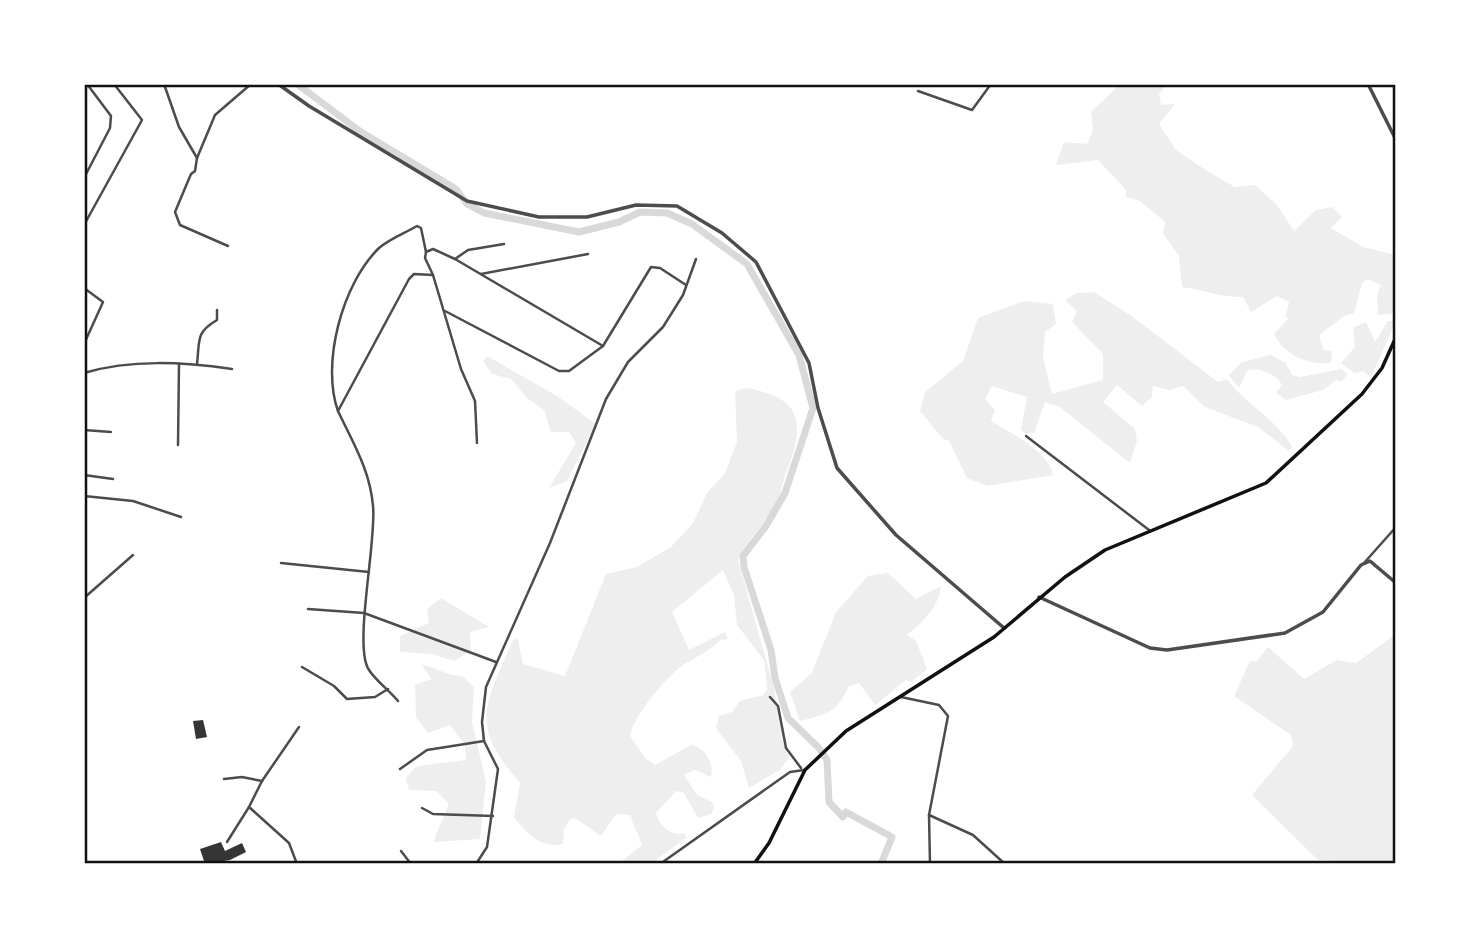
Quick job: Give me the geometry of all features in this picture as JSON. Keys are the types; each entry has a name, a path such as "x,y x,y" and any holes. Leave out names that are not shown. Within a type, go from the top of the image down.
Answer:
{"main road":[{"path":"754,864 769,844 803,769 817,755 898,697 1004,628 1039,597 1105,550 1266,483 1362,394 1382,368 1396,338"}],"street":[{"path":"84,178 110,128 111,116 86,84"},
{"path":"84,225 142,120 114,84"},
{"path":"164,84 178,127 197,158"},
{"path":"229,246 180,225 175,212 191,174 195,171 197,158 215,115 251,84"},
{"path":"278,84 309,106 467,201 539,217 587,217 636,205 677,206 722,233 756,262 809,363 821,419 837,468 896,536 1004,628"},
{"path":"918,91 972,110 991,84"},
{"path":"1368,84 1396,140"},
{"path":"398,701 368,669 365,660 364,613 374,523 367,471 332,393 337,322 359,278 380,247 417,226 421,228 425,258 445,312 461,369 475,401 477,443"},
{"path":"455,259 468,250 504,244"},
{"path":"426,252 433,249 455,259 603,346"},
{"path":"480,274 588,254"},
{"path":"476,864 487,847 498,769 484,741 482,722 486,687 550,543 606,399 628,362 663,327 687,285 696,259"},
{"path":"445,312 559,371 569,371 603,346 651,267 660,268 687,285"},
{"path":"338,411 409,279 414,274 433,275"},
{"path":"84,288 103,302 84,344"},
{"path":"197,364 202,331 206,325 217,320 217,310"},
{"path":"84,373 114,364 197,364 232,369"},
{"path":"178,445 179,364"},
{"path":"84,430 111,432"},
{"path":"1026,436 1149,530"},
{"path":"84,475 113,479"},
{"path":"84,496 133,501 181,517"},
{"path":"1039,597 1150,648 1167,650 1254,640 1285,633 1323,612 1396,527"},
{"path":"84,598 133,555"},
{"path":"1361,565 1370,561 1396,583"},
{"path":"281,563 369,572"},
{"path":"308,609 364,613 497,663"},
{"path":"302,667 334,686 347,699 375,697 388,689"},
{"path":"660,864 790,772 803,769 786,748 778,706 770,696"},
{"path":"898,697 939,705 948,716 929,815 930,864"},
{"path":"227,842 262,781 299,727"},
{"path":"400,769 427,750 484,741"},
{"path":"224,779 242,777 262,781"},
{"path":"249,807 289,843 297,864"},
{"path":"422,808 433,814 493,816"},
{"path":"929,815 973,835 1005,864"},
{"path":"401,851 411,864"}],"shaded area":[{"path":"1120,84 1168,84 1159,94 1161,105 1175,104 1159,124 1176,150 1235,187 1255,185 1277,205 1294,231 1316,210 1332,207 1342,217 1331,228 1363,247 1396,255 1396,313 1378,315 1377,295 1381,285 1368,279 1362,283 1354,313 1344,316 1319,335 1323,350 1332,351 1331,363 1322,363 1298,358 1284,348 1274,334 1288,319 1286,316 1289,302 1277,296 1251,312 1243,297 1182,287 1179,256 1163,234 1165,222 1140,201 1126,197 1126,190 1098,160 1056,165 1064,142 1087,144 1093,129 1091,112"},
{"path":"1094,292 1133,317 1218,382 1227,379 1286,437 1292,447 1289,451 1258,427 1205,407 1183,386 1169,390 1153,386 1152,397 1142,406 1117,385 1103,402 1135,429 1137,441 1130,463 1060,407 1045,402 1034,433 1025,433 1021,430 1027,397 992,386 985,399 995,410 991,421 1037,450 1050,466 1053,475 987,486 967,478 949,441 943,439 920,411 925,392 963,361 978,318 1024,301 1053,304 1056,324 1045,332 1043,357 1052,394 1103,380 1103,354 1072,322 1077,311 1065,300 1077,293"},
{"path":"1388,321 1396,321 1371,377 1363,371 1354,373 1341,363 1355,347 1353,328 1366,322 1375,342"},
{"path":"1270,355 1286,363 1292,375 1300,377 1342,369 1347,374 1342,382 1336,380 1323,390 1286,400 1276,393 1282,385 1276,377 1267,372 1247,371 1239,388 1229,375 1242,362"},
{"path":"487,356 557,396 596,424 567,481 549,488 576,443 569,432 551,432 544,410 527,398 511,379 492,374 483,361"},
{"path":"746,388 780,399 790,407 796,417 796,443 777,502 738,560 774,688 782,740 789,757 781,769 749,788 741,761 716,728 719,716 732,712 740,701 763,695 767,689 764,660 737,625 734,595 723,570 672,612 689,650 725,632 728,639 720,640 668,678 637,718 630,736 645,758 655,765 691,745 705,752 711,766 711,777 695,770 684,775 697,795 712,802 714,808 711,814 698,818 684,793 676,791 656,813 666,829 684,833 686,838 650,864 618,864 642,845 630,815 616,814 601,836 575,818 570,819 564,829 563,844 541,842 529,834 514,817 520,783 493,745 488,729 489,699 513,640 518,639 523,664 565,676 606,574 637,567 671,547 693,523 707,493 725,473 737,442 735,391"},
{"path":"888,573 916,599 941,586 937,601 929,613 907,635 916,641 927,669 911,682 906,680 875,705 859,683 849,686 831,711 800,721 790,692 812,673 836,612 868,576"},
{"path":"441,598 489,627 470,632 471,651 454,661 432,654 400,652 400,636 429,623 427,609"},
{"path":"1396,634 1396,864 1318,860 1252,795 1293,746 1291,735 1234,696 1250,661 1257,661 1268,647 1304,679 1337,660 1356,663"},
{"path":"422,665 462,676 474,687 472,722 486,782 480,839 433,842 449,804 436,791 409,790 406,778 417,766 466,760 465,745 450,725 428,733 416,717 415,685 431,679"}],"building":[{"path":"203,720 207,737 196,739 193,721"},
{"path":"221,842 225,851 242,843 246,852 230,860 205,864 200,849"}],"waterway":[{"path":"297,84 361,132 456,189 467,204 484,213 579,232 619,222 640,212 667,213 692,224 747,264 799,355 813,408 785,493 766,526 743,556 744,567 771,650 775,678 788,718 819,748 827,760 829,802 843,817 846,812 892,837 881,864"}]}
